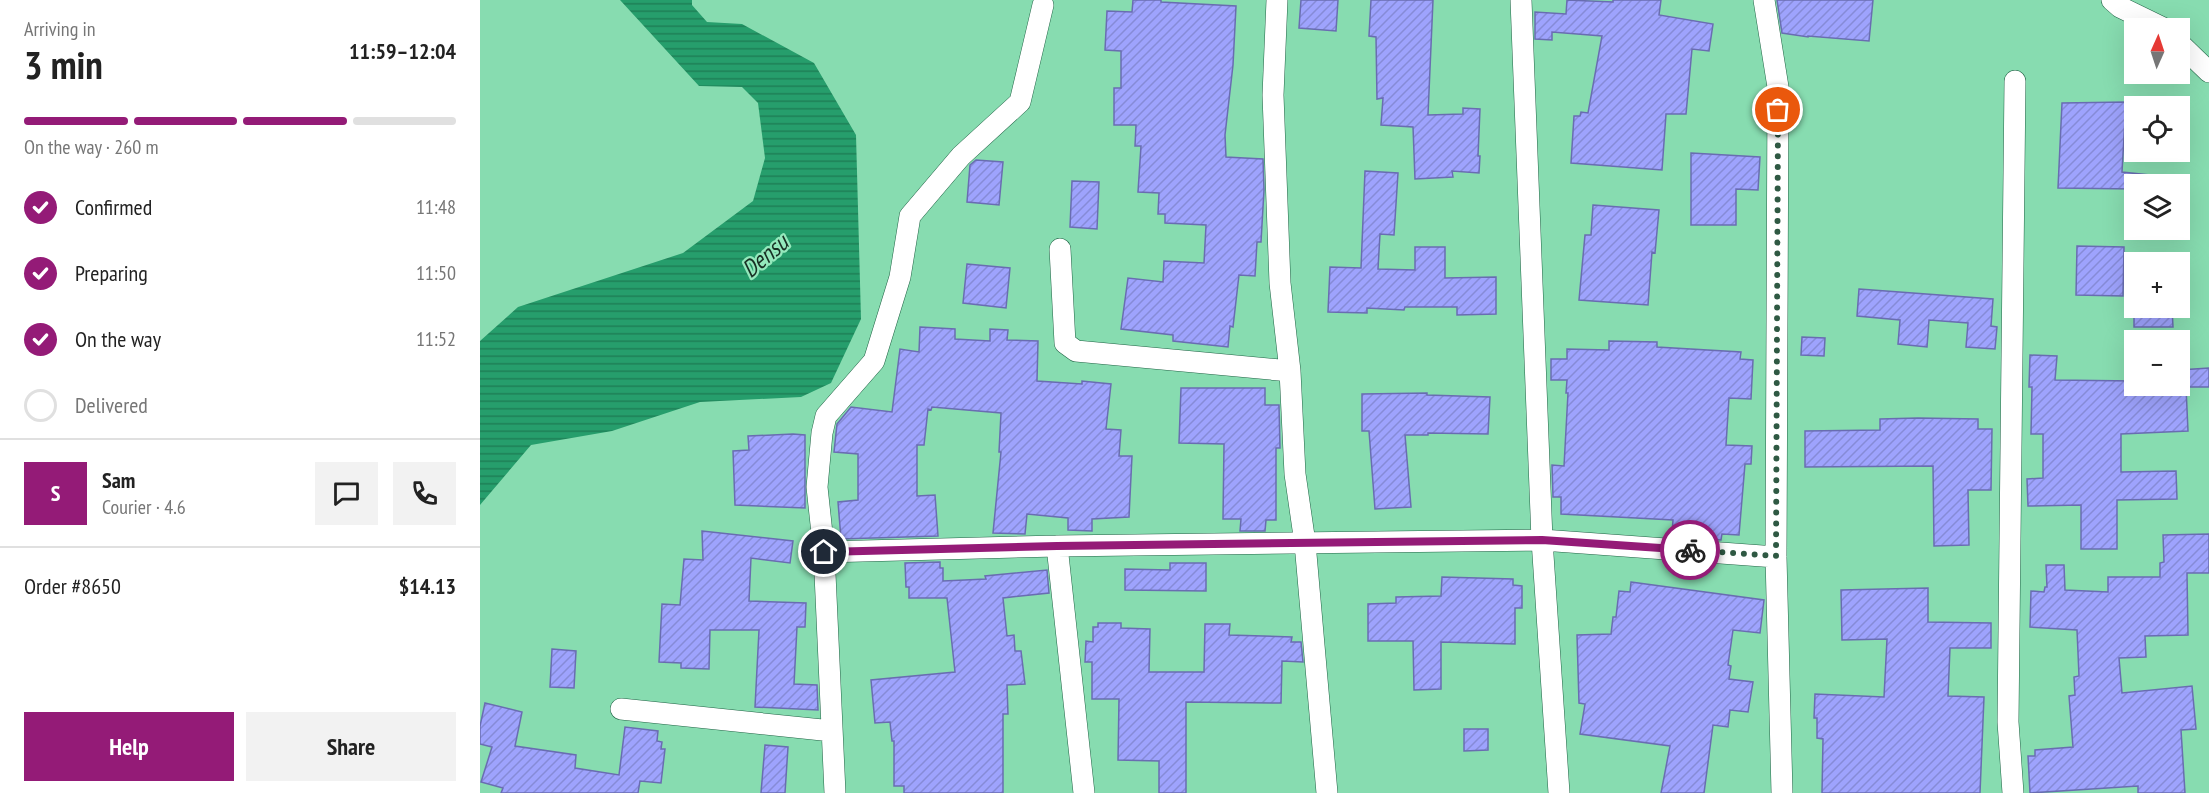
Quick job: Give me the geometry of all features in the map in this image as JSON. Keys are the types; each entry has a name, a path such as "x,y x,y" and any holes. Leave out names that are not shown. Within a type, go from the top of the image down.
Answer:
{"street":[{"path":"1277,0 1273,95 1280,283 1290,371 1295,474 1305,543 1328,793"},
{"path":"1521,0 1542,540 1559,793"},
{"path":"1764,0 1778,87 1776,556 1782,793"},
{"path":"2112,0 2120,7 2143,18"},
{"path":"835,793 824,552 817,487 822,433 826,416 874,361 900,277 910,216 961,156 1020,102 1043,5"},
{"path":"2190,54 2209,72"},
{"path":"2013,793 2008,710 2015,81"},
{"path":"1060,249 1065,343 1076,351 1290,371"},
{"path":"824,552 1057,546 1542,540 1776,556"},
{"path":"1057,546 1084,793"},
{"path":"621,709 832,731"}],"water":[{"name":"Densu","path":"620,0 692,0 692,5 707,22 742,24 814,63 856,135 861,319 831,383 801,397 700,402 612,431 531,445 480,505 480,341 518,307 683,253 753,201 765,158 758,103 742,87 699,86"}],"building":[{"path":"1133,0 1236,6 1233,65 1225,135 1226,157 1263,159 1264,190 1261,242 1257,242 1255,276 1239,275 1233,327 1230,326 1228,347 1173,341 1173,335 1121,329 1128,278 1163,282 1164,261 1204,263 1206,225 1165,223 1165,214 1158,214 1159,193 1138,192 1141,146 1135,146 1136,125 1114,125 1114,88 1121,88 1121,51 1105,50 1107,11 1132,12"},
{"path":"1301,0 1338,0 1336,31 1299,28"},
{"path":"1371,0 1433,0 1428,115 1463,114 1463,108 1480,109 1479,173 1452,171 1453,177 1415,179 1413,127 1381,125 1383,98 1377,99 1376,37 1369,36"},
{"path":"1567,0 1613,2 1613,0 1661,0 1659,15 1713,24 1709,51 1692,49 1686,114 1666,114 1662,170 1571,163 1574,116 1580,116 1581,112 1588,113 1602,36 1552,32 1552,40 1535,39 1535,12 1566,14"},
{"path":"1777,0 1873,0 1869,41 1782,33"},
{"path":"2124,102 2122,172 2140,174 2124,174 2124,189 2058,188 2062,103"},
{"path":"1691,153 1760,157 1758,190 1736,189 1736,225 1691,225"},
{"path":"976,160 1003,162 999,205 967,202 970,165"},
{"path":"1365,171 1398,173 1394,235 1380,234 1378,269 1415,270 1415,247 1445,247 1445,278 1496,277 1496,314 1457,315 1457,307 1405,307 1404,310 1367,308 1367,313 1328,312 1330,267 1361,268"},
{"path":"1072,181 1099,182 1097,229 1070,227"},
{"path":"1593,205 1659,210 1655,253 1652,252 1648,305 1579,300 1585,235 1591,235"},
{"path":"2077,246 2124,247 2123,296 2076,295"},
{"path":"967,264 1010,268 1006,308 963,303"},
{"path":"1859,289 1993,299 1991,326 1997,327 1995,349 1966,347 1968,323 1929,320 1927,347 1898,344 1900,320 1857,316"},
{"path":"2134,318 2173,318 2173,327 2134,327"},
{"path":"920,327 955,329 955,339 990,341 990,329 1008,330 1007,340 1038,341 1037,381 1082,384 1082,381 1111,384 1106,429 1121,430 1119,456 1132,456 1129,517 1092,519 1092,531 1068,530 1068,518 1027,514 1025,534 993,533 1001,452 999,452 1001,413 932,407 931,410 928,409 924,445 917,445 917,496 935,495 938,536 841,539 838,502 858,500 858,454 834,452 837,424 851,407 892,412 900,349 919,352"},
{"path":"1802,337 1825,338 1824,356 1801,355"},
{"path":"1609,341 1657,342 1657,347 1741,352 1740,359 1753,360 1751,399 1729,398 1726,445 1752,446 1751,464 1745,464 1739,535 1722,534 1721,540 1679,537 1680,533 1672,533 1673,520 1561,514 1561,497 1553,497 1552,465 1564,466 1568,393 1566,393 1567,380 1551,380 1551,359 1567,359 1567,349 1609,350"},
{"path":"2030,355 2057,356 2055,380 2124,381 2124,396 2186,396 2188,431 2121,434 2121,472 2176,471 2177,499 2117,500 2117,549 2081,549 2081,505 2028,506 2027,479 2043,478 2043,434 2031,434 2032,387 2029,387"},
{"path":"2209,368 2209,387 2190,387 2190,369"},
{"path":"1181,388 1265,388 1265,405 1279,405 1280,448 1276,448 1276,520 1266,520 1265,531 1240,531 1241,519 1223,519 1224,444 1179,443"},
{"path":"1427,393 1427,395 1490,397 1488,434 1405,435 1411,507 1375,509 1369,431 1362,431 1362,394"},
{"path":"1880,419 1978,419 1978,429 1992,429 1991,490 1968,490 1969,545 1934,546 1933,466 1805,467 1805,431 1880,430"},
{"path":"805,435 805,508 735,505 733,451 749,450 748,436"},
{"path":"702,531 793,541 790,563 751,558 749,601 806,603 805,627 797,627 794,684 817,685 818,710 755,707 759,630 710,630 709,669 681,668 681,663 659,662 662,604 680,605 684,559 703,560"},
{"path":"2209,534 2209,573 2187,573 2188,635 2145,636 2146,657 2119,658 2122,693 2192,686 2196,729 2181,730 2185,793 2138,793 2138,786 2030,793 2028,756 2035,756 2035,750 2073,747 2069,696 2075,695 2074,677 2079,676 2077,630 2030,627 2031,591 2044,592 2047,587 2046,565 2064,565 2065,590 2108,592 2108,577 2160,577 2160,563 2164,562 2163,535"},
{"path":"940,562 940,568 943,568 943,581 986,579 985,576 1047,570 1049,593 1003,598 1007,636 1014,635 1015,651 1021,651 1025,684 1007,685 1008,714 1003,714 1003,793 904,793 904,786 894,786 894,741 892,741 890,722 875,723 871,680 955,672 947,598 909,598 909,587 906,587 905,563"},
{"path":"1170,563 1206,563 1206,591 1125,590 1125,569 1170,570"},
{"path":"1442,577 1513,579 1513,585 1522,586 1522,608 1515,608 1515,644 1441,642 1441,689 1414,690 1413,641 1368,641 1368,604 1396,603 1396,597 1441,596"},
{"path":"1631,582 1764,600 1760,633 1733,630 1728,665 1731,666 1729,679 1753,682 1748,712 1730,710 1728,727 1713,725 1704,793 1661,793 1670,746 1580,734 1585,704 1579,703 1577,635 1611,634 1613,617 1616,617 1619,591 1630,592"},
{"path":"1928,588 1928,622 1991,623 1991,648 1950,648 1948,696 1984,697 1980,793 1822,793 1823,739 1817,738 1817,718 1814,718 1815,694 1884,697 1887,639 1842,640 1841,590"},
{"path":"1098,623 1121,623 1121,628 1150,629 1149,672 1204,672 1205,624 1230,624 1229,635 1292,637 1291,642 1301,642 1303,662 1282,661 1281,703 1186,702 1186,793 1159,793 1159,761 1118,760 1119,699 1092,699 1092,662 1085,662 1086,641 1093,642 1093,627 1098,627"},
{"path":"552,649 576,651 574,688 550,687"},
{"path":"485,703 522,712 515,746 576,755 575,768 619,775 625,727 658,731 657,741 662,742 661,749 665,749 661,783 640,781 638,793 501,793 503,788 481,782 492,747 480,744 480,726"},
{"path":"1464,729 1488,729 1488,750 1464,751"},
{"path":"765,745 788,747 785,793 761,793"}],"way so far":[{"path":"1690,550 1776,556 1778,110"}],"route":[{"path":"824,552 1057,546 1542,540 1690,550"}]}
